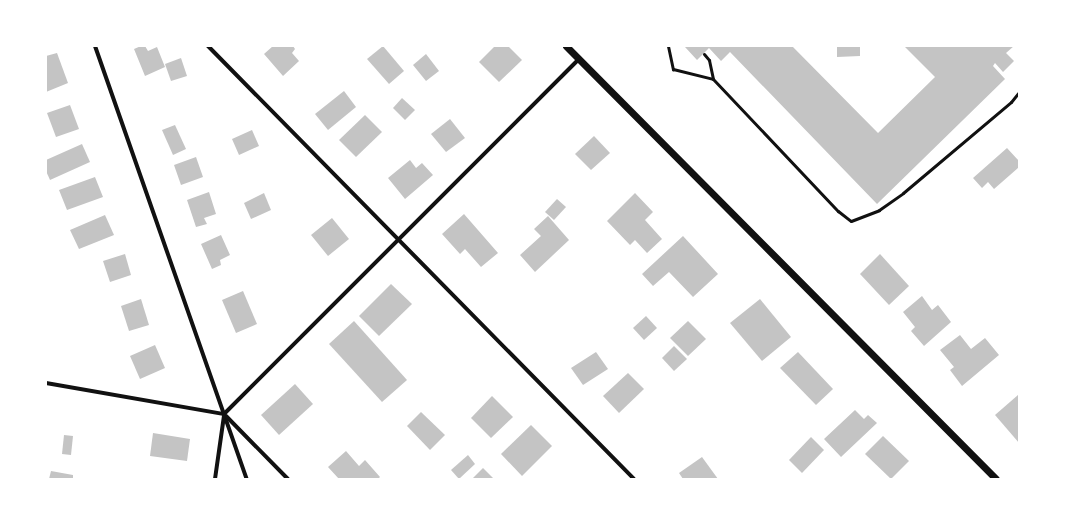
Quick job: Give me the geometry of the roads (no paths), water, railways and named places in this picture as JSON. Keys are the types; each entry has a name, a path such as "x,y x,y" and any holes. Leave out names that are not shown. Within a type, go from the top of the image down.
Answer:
{"street":[{"path":"95,46 246,479"},
{"path":"208,46 634,479"},
{"path":"566,46 996,479"},
{"path":"215,479 224,414 579,59"},
{"path":"46,383 224,414 288,479"}],"lane":[{"path":"668,46 673,69 713,79"},
{"path":"704,54 709,60 713,79 838,211 851,221 879,210 903,193 1011,102 1019,92"}]}
